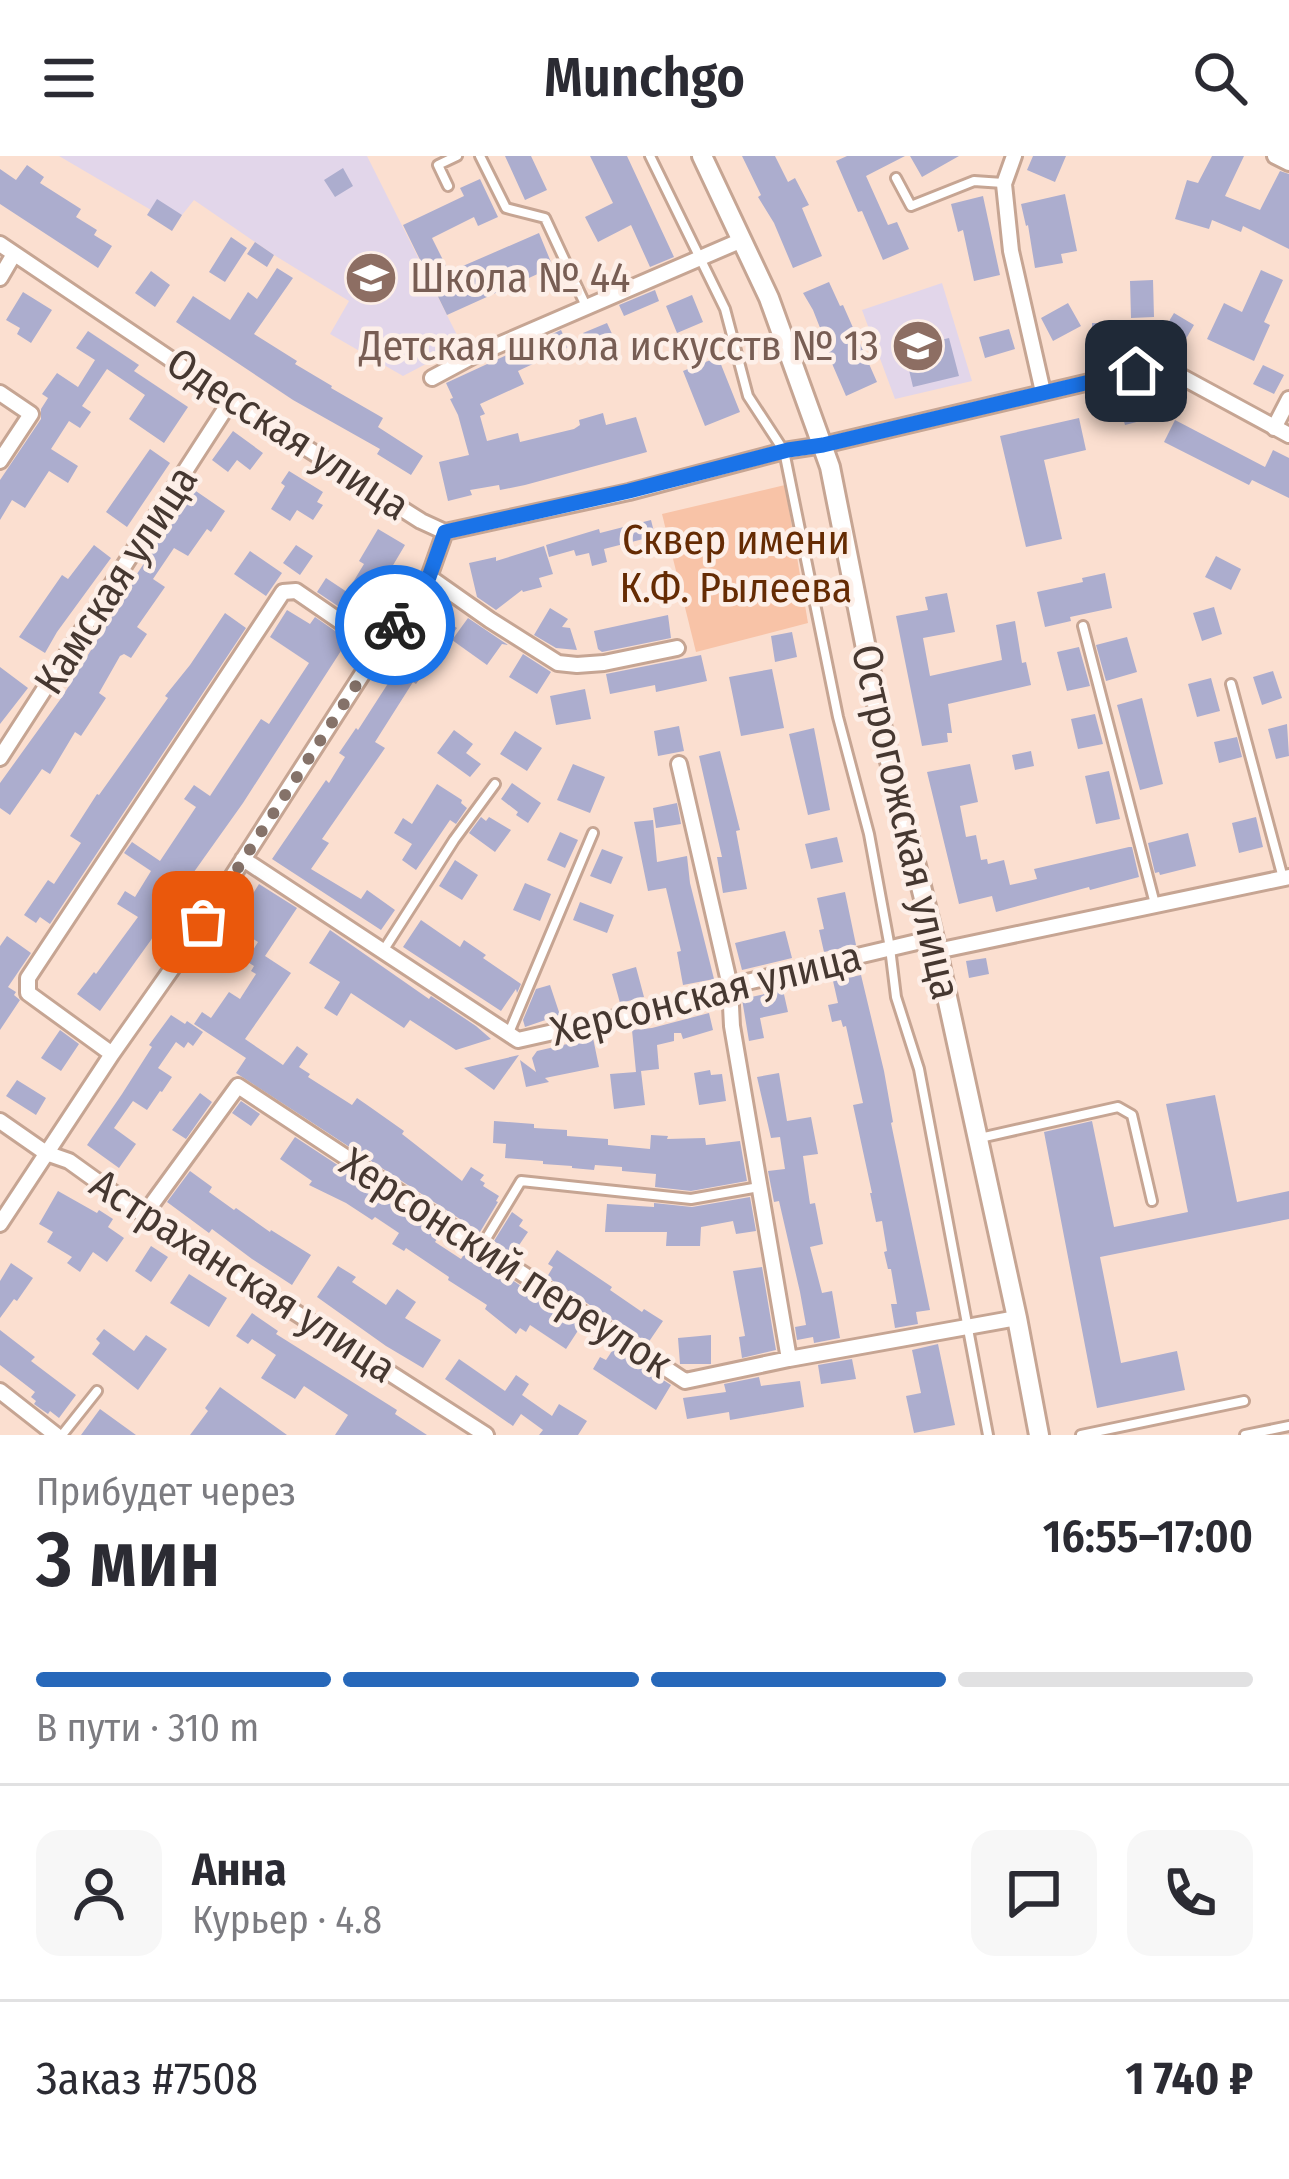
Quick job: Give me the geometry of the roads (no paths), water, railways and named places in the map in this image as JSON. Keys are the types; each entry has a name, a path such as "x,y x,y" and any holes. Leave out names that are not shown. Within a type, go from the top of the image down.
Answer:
{"street":[{"name":"Острогожская улица","path":"702,156 769,298 823,445 1040,1435"},
{"path":"1014,156 1004,184 1011,250 1042,392"},
{"path":"1275,156 1289,163"},
{"path":"432,378 472,356 742,240"},
{"name":"Одесская улица","path":"0,244 231,400 445,532 1136,371 1171,370 1289,435"},
{"path":"0,278 14,254"},
{"path":"0,393 31,413 0,460"},
{"path":"1274,428 1289,399"},
{"name":"Камская улица","path":"0,758 231,400"},
{"path":"0,1224 429,577 445,532"},
{"path":"429,577 558,663 604,663 677,648"},
{"path":"112,1054 28,993 28,978 283,592 296,591 379,648"},
{"path":"679,764 730,986 732,1026 790,1359"},
{"name":"Херсонская улица","path":"243,859 518,1040 713,996 730,986 890,948 936,944 1286,878"},
{"name":"Херсонский переулок","path":"144,1215 238,1086 685,1382 1017,1318"},
{"name":"Астраханская улица","path":"0,1121 46,1153 69,1161 144,1215 486,1435"},
{"path":"0,1391 59,1435"}],"lane":[{"path":"448,186 438,165 457,156"},
{"path":"480,156 506,208 545,218 586,308"},
{"path":"650,156 724,309 748,396 784,451 838,717 869,834 896,997 919,1069 988,1435"},
{"path":"896,178 911,206 974,181 1004,184"},
{"path":"1084,626 1156,905"},
{"path":"1231,683 1286,878"},
{"path":"383,951 495,784"},
{"path":"508,1035 592,833"},
{"path":"978,1138 1118,1107 1132,1115 1151,1201"},
{"path":"480,1247 521,1181 691,1199 759,1187"},
{"path":"59,1435 97,1391"},
{"path":"1081,1435 1244,1401"},
{"path":"1245,1435 1289,1426"}],"place":[{"name":"Школа № 44","path":"371,278"},
{"name":"Детская школа искусств № 13","path":"918,346"}],"park label":[{"name":"Сквер имени К.Ф. Рылеева","path":"736,564"}]}
